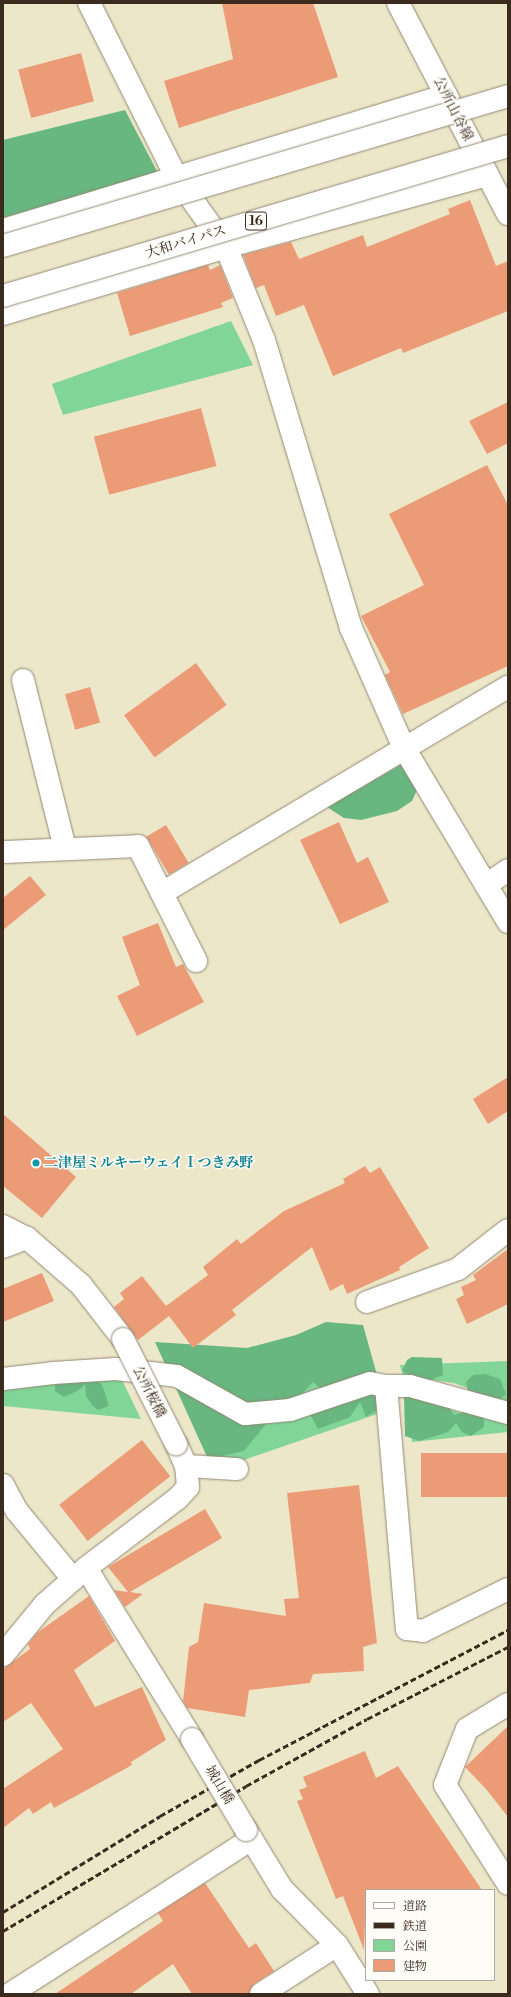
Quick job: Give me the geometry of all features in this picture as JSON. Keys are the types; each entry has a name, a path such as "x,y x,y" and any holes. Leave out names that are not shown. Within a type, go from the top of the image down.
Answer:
{"main road":[{"path":"89,3 176,177 226,247 264,340 351,628 404,748 508,922"},
{"name":"公所山谷線","path":"398,3 508,214"},
{"path":"3,230 446,95"},
{"path":"3,246 508,96"},
{"name":"大和バイパス","path":"3,296 508,146"},
{"path":"3,314 226,247 487,175"},
{"path":"23,680 65,849"},
{"path":"162,893 508,687"},
{"path":"3,852 138,846 196,961"},
{"path":"486,885 508,870"},
{"name":"公所桜橋","path":"3,1226 27,1238 81,1285 123,1339 186,1466 188,1487 177,1499 80,1573 45,1604 3,1655"},
{"path":"367,1302 458,1269 508,1230"},
{"path":"3,1247 27,1238"},
{"path":"3,1379 116,1369 177,1376 245,1414 290,1410 370,1383 386,1386 410,1386 508,1413"},
{"path":"386,1386 383,1420 407,1628 423,1631 508,1589"},
{"path":"186,1466 237,1469"},
{"name":"城山橋","path":"3,1485 17,1511 80,1573 192,1739 282,1889 337,1945 368,1994"},
{"path":"506,1876 445,1785 467,1729 508,1704"},
{"path":"10,1994 249,1835"},
{"path":"261,1994 337,1945"}],"green space":[{"path":"125,110 158,173 3,218 3,140"},
{"path":"231,321 253,365 63,415 52,384"},
{"path":"402,764 417,790 412,801 397,811 361,820 344,818 327,807"},
{"path":"326,1322 363,1325 382,1393 380,1408 366,1417 360,1402 350,1417 318,1429 309,1412 320,1388 313,1382 297,1399 280,1399 268,1403 266,1424 244,1451 208,1459 155,1342 247,1348 296,1335"},
{"path":"412,1357 442,1358 443,1375 423,1383 402,1371 407,1360"},
{"path":"508,1361 508,1402 504,1402 454,1383 403,1376 400,1365"},
{"path":"485,1374 500,1379 506,1394 496,1402 468,1392 466,1382 473,1375"},
{"path":"120,1376 141,1419 3,1406 3,1385"},
{"path":"305,1376 382,1393 383,1412 238,1462 208,1459 262,1397"},
{"path":"96,1377 103,1387 109,1406 98,1410 92,1405 86,1396 85,1384 79,1390 64,1397 55,1391 55,1382"},
{"path":"404,1396 446,1403 454,1415 467,1411 484,1413 484,1427 471,1436 462,1432 456,1423 448,1432 419,1441 405,1436"},
{"path":"409,1400 428,1402 467,1415 508,1423 508,1432 412,1442"}],"building":[{"path":"222,3 313,3 338,77 179,128 164,81 233,59"},
{"path":"81,53 94,101 31,118 18,70"},
{"path":"470,200 496,266 508,261 508,311 403,353 401,348 333,376 304,305 276,316 264,285 256,288 243,255 291,242 299,259 363,235 367,247 450,214 448,209"},
{"path":"208,265 210,270 220,265 233,298 221,303 223,307 130,336 117,293"},
{"path":"508,402 508,443 487,454 469,421"},
{"path":"201,408 217,466 109,495 94,437"},
{"path":"487,465 508,505 508,666 403,714 385,675 390,672 361,616 424,585 389,514"},
{"path":"196,663 227,705 155,757 124,715"},
{"path":"90,687 100,723 75,730 65,694"},
{"path":"339,822 357,863 368,857 389,902 340,924 300,840"},
{"path":"166,825 189,863 169,875 146,837"},
{"path":"30,876 46,895 3,930 3,898"},
{"path":"158,923 176,967 183,964 204,1002 137,1036 117,996 140,985 122,937"},
{"path":"508,1077 508,1111 488,1124 473,1099"},
{"name":"二津屋ミルキーウェイⅠつきみ野","path":"3,1114 76,1177 42,1218 3,1186"},
{"path":"365,1166 370,1173 380,1167 429,1248 399,1267 400,1270 347,1294 343,1284 330,1291 312,1247 232,1310 236,1315 193,1348 169,1316 138,1340 114,1307 124,1299 120,1293 142,1276 166,1306 208,1275 203,1267 237,1239 241,1244 284,1211 345,1183 343,1179"},
{"path":"508,1249 508,1304 467,1324 456,1299 464,1295 461,1287 476,1280 473,1275"},
{"path":"42,1273 54,1301 3,1322 3,1289"},
{"path":"142,1440 170,1476 88,1541 59,1505"},
{"path":"421,1453 508,1453 508,1497 421,1497"},
{"path":"359,1485 377,1643 363,1647 364,1671 313,1674 310,1683 249,1690 245,1717 187,1708 183,1701 189,1647 198,1642 204,1603 286,1616 284,1599 299,1598 287,1493"},
{"path":"205,1509 222,1538 130,1592 143,1594 125,1607 114,1590 128,1592 108,1567"},
{"path":"89,1596 115,1641 74,1670 95,1707 142,1687 166,1740 131,1762 132,1765 54,1808 51,1802 33,1814 29,1808 3,1828 3,1789 63,1749 31,1703 3,1722 3,1669 30,1649 28,1644 38,1632"},
{"path":"508,1726 508,1817 486,1789 465,1767"},
{"path":"365,1751 376,1778 398,1766 481,1889 365,1889 364,1950 343,1896 336,1899 297,1801 303,1799 299,1790 307,1787 303,1777"},
{"path":"205,1883 249,1948 256,1943 274,1971 254,1984 249,1994 192,1994 173,1964 131,1994 55,1994 163,1921 158,1913"}],"railway":[{"path":"3,1912 160,1816 259,1760 508,1630"},
{"path":"3,1931 246,1786 367,1719 508,1647"}],"place":[{"name":"二津屋ミルキーウェイⅠつきみ野","path":"36,1163"}]}
